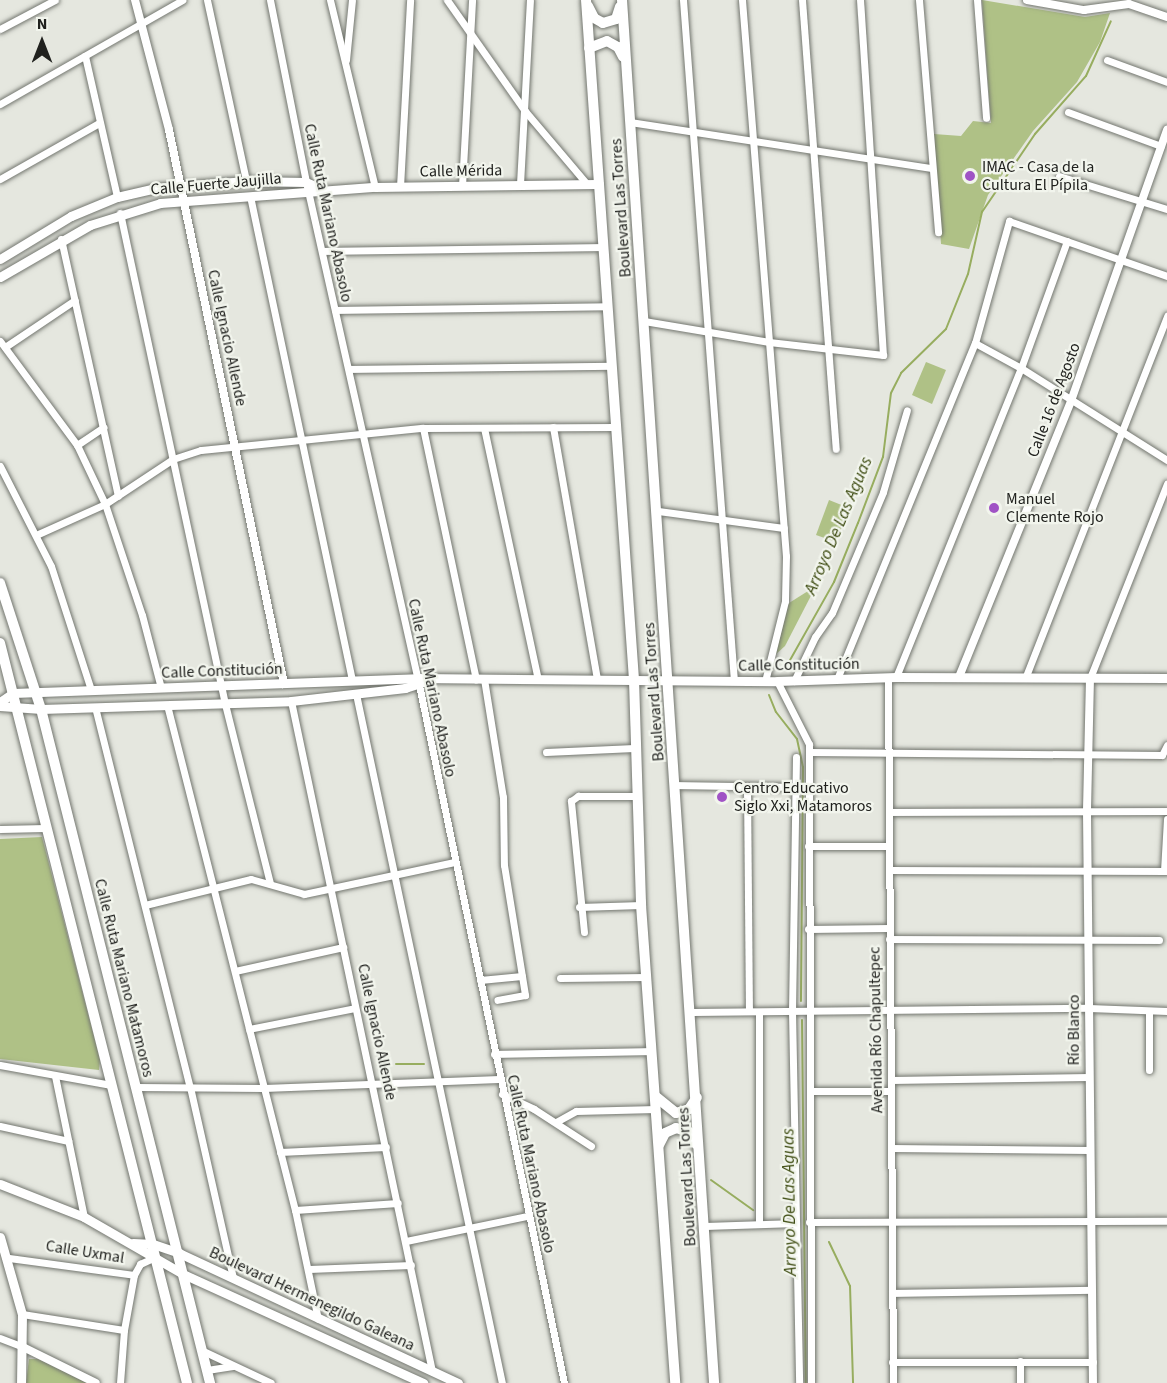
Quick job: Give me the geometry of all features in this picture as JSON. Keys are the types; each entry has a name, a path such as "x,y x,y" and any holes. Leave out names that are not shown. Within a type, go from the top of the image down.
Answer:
{"main road":[{"path":"586,0 594,18 603,23 616,19 621,0"},
{"name":"Boulevard Las Torres","path":"586,0 605,306 634,680 634,748 641,905 675,1383"},
{"name":"Boulevard Las Torres","path":"621,0 698,1097 697,1147 705,1226 714,1383"},
{"path":"589,48 602,40 613,43 621,50 626,69"},
{"name":"Calle Fuerte Jaujilla","path":"0,259 71,216 117,197 180,186 246,181 307,187"},
{"name":"Calle Mérida","path":"307,187 324,190 375,187 599,184"},
{"name":"Calle Fuerte Jaujilla","path":"0,277 62,239 120,213 183,201 250,196 307,187"},
{"name":"Calle Ruta Mariano Matamoros","path":"0,583 41,709 210,1383"},
{"path":"0,643 187,1383"},
{"name":"Calle Constitución","path":"0,704 16,709 41,709 291,701 356,694 432,679 794,681 892,677 1167,678"},
{"name":"Calle Constitución","path":"13,693 352,680 418,681"},
{"path":"0,704 13,693"},
{"path":"655,1096 676,1113 689,1109 698,1097"},
{"path":"658,1146 665,1133 676,1128 689,1132 697,1147"},
{"name":"Boulevard Hermenegildo Galeana","path":"0,1184 84,1217 156,1256 183,1274 423,1383"},
{"path":"0,1238 22,1314 21,1383"},
{"name":"Boulevard Hermenegildo Galeana","path":"133,1243 153,1244 179,1253 458,1383"}],"street":[{"path":"0,29 55,0"},
{"name":"Calle Ignacio Allende","path":"135,0 180,186 284,684"},
{"path":"1,100 85,56 182,0"},
{"path":"207,0 246,181"},
{"name":"Calle Ruta Mariano Abasolo","path":"270,0 307,187 418,681 527,1216 564,1383"},
{"path":"330,0 375,187"},
{"path":"345,62 352,0"},
{"path":"400,187 410,0"},
{"path":"447,0 525,111 587,184"},
{"path":"462,186 472,0"},
{"path":"520,184 530,0"},
{"path":"683,0 734,681"},
{"path":"742,0 784,528 785,601 765,681"},
{"path":"802,0 836,449"},
{"path":"644,321 828,351 883,355 873,161 861,0"},
{"path":"919,0 938,232"},
{"path":"977,0 986,118"},
{"path":"1027,0 1084,10 1129,4 1167,17"},
{"path":"1084,0 1084,10"},
{"path":"85,56 117,197"},
{"path":"1107,60 1167,82"},
{"path":"1068,112 1164,147"},
{"path":"630,122 873,161 932,168"},
{"path":"0,179 99,123"},
{"name":"Calle 16 de Agosto","path":"959,677 1071,400 1164,147 1167,130"},
{"path":"1059,176 1144,200 1167,209"},
{"path":"250,196 300,442 352,680"},
{"path":"120,213 225,704 270,883"},
{"path":"837,679 975,343 1009,221 1167,276"},
{"path":"62,239 118,496"},
{"path":"892,677 1021,368 1067,241"},
{"path":"323,251 602,247"},
{"path":"75,300 3,344 77,445 105,504 117,532 161,688"},
{"path":"335,310 605,306"},
{"path":"1026,676 1167,316"},
{"path":"975,343 1021,368 1167,460"},
{"path":"349,369 610,366"},
{"path":"794,681 815,637 832,613 883,492 907,410"},
{"path":"77,445 104,427"},
{"path":"36,535 105,504 173,459 201,450 300,442 423,428 615,427"},
{"path":"423,428 480,679 503,797 504,865 525,995 497,1000"},
{"path":"484,428 538,679"},
{"path":"553,428 597,679"},
{"path":"0,466 36,535 66,607 91,690"},
{"path":"1090,678 1167,484"},
{"path":"658,511 784,528"},
{"name":"Avenida Río Chapultepec","path":"892,677 889,939 893,1383"},
{"name":"Río Blanco","path":"1090,678 1087,812 1093,1383"},
{"path":"777,681 808,736 809,752 809,1222 812,1383"},
{"path":"356,694 502,1383"},
{"name":"Calle Ignacio Allende","path":"291,701 333,889 355,1008 432,1371"},
{"path":"167,705 295,1210 318,1319"},
{"path":"94,707 190,1087 232,1278"},
{"path":"809,752 1162,755 1167,746"},
{"path":"546,752 634,748"},
{"path":"796,757 792,1011 799,1383"},
{"path":"675,785 796,787"},
{"path":"747,786 748,1011"},
{"path":"584,932 579,908 572,798 637,796"},
{"path":"889,812 1167,812"},
{"path":"889,870 1088,873 1165,871 1167,819"},
{"path":"0,829 45,828"},
{"path":"808,846 889,846"},
{"path":"145,905 251,879 270,883 289,892 333,889 455,862"},
{"path":"579,908 641,905"},
{"path":"808,929 889,928"},
{"path":"889,939 1160,939"},
{"path":"235,971 343,947"},
{"path":"480,980 522,976"},
{"path":"560,978 646,977"},
{"path":"249,1029 355,1008"},
{"path":"692,1012 1089,1008 1167,1011"},
{"path":"1149,1011 1149,1070"},
{"path":"759,1012 759,1223"},
{"path":"494,1054 652,1051"},
{"path":"0,1065 111,1085"},
{"path":"55,1076 84,1217"},
{"path":"891,1080 1089,1077"},
{"path":"136,1087 264,1088 499,1079"},
{"path":"810,1091 891,1091"},
{"path":"502,1094 556,1122 591,1146"},
{"path":"556,1122 576,1111 656,1109"},
{"path":"0,1126 68,1141"},
{"path":"280,1152 386,1147"},
{"path":"891,1148 1089,1150"},
{"path":"295,1210 398,1203"},
{"path":"406,1241 527,1216"},
{"path":"809,1222 1167,1221"},
{"path":"705,1226 796,1223"},
{"name":"Calle Uxmal","path":"4,1258 134,1275 141,1264 156,1256"},
{"path":"309,1269 411,1265"},
{"path":"120,1383 124,1330 134,1275"},
{"path":"892,1293 1092,1290"},
{"path":"22,1314 124,1330"},
{"path":"0,1338 96,1383"},
{"path":"201,1350 271,1383"},
{"path":"1020,1361 1020,1383"},
{"path":"892,1362 1093,1362"},
{"path":"207,1370 233,1366"}],"green space":[{"path":"982,0 1085,17 1110,13 1100,42 1077,82 1033,131 988,195 969,249 941,244 934,134 961,136 973,121 991,123"},
{"path":"926,362 946,370 932,404 912,395"},
{"path":"829,500 849,508 836,542 816,535"},
{"path":"816,586 785,646 775,655 789,603"},
{"path":"42,837 100,1060 99,1070 0,1059 0,839"},
{"path":"29,1359 38,1359 87,1383 26,1383"}],"waterway":[{"name":"Arroyo De Las Aguas","path":"785,669 834,582 858,523 883,457 891,393 901,373 946,329 968,274 982,212 1035,134 1086,76 1111,21"},
{"name":"Arroyo De Las Aguas","path":"769,695 776,712 797,739 803,767 801,1001"},
{"name":"Arroyo De Las Aguas","path":"802,1020 806,1383"},
{"path":"396,1064 424,1064"},
{"path":"711,1180 753,1210"},
{"path":"829,1242 850,1286 853,1383"}],"place":[{"name":"IMAC - Casa de la Cultura El Pípila","path":"970,176"},
{"name":"Manuel Clemente Rojo","path":"994,508"},
{"name":"Centro Educativo Siglo Xxi, Matamoros","path":"722,797"}]}
